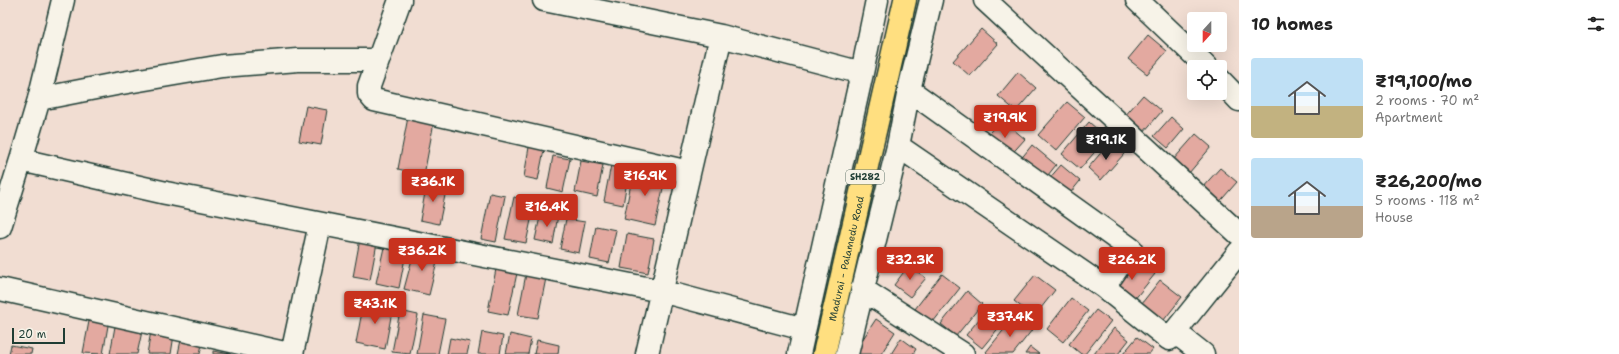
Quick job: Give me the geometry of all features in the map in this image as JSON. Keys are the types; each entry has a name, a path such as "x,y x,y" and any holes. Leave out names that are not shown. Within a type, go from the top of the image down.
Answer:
{"main road":[{"name":"Madurai - Palamedu Road","path":"824,354 905,0"}],"street":[{"path":"0,227 12,170 39,99 63,0"},
{"path":"400,0 369,86 369,94 374,100 689,172"},
{"path":"544,0 721,36 862,73"},
{"path":"799,354 877,0"},
{"path":"846,354 898,146 909,90 931,0"},
{"path":"985,0 1239,234"},
{"path":"1137,0 1200,60"},
{"path":"647,354 721,36"},
{"path":"39,99 222,66 298,60 378,60"},
{"path":"1227,87 1239,100"},
{"path":"909,90 1131,249 1104,288"},
{"path":"898,146 1104,288 1169,339 1239,252"},
{"path":"12,170 166,193 661,290 804,329"},
{"path":"0,289 290,354 320,224"},
{"path":"862,289 963,354"},
{"path":"1175,332 1202,354"}],"building":[{"path":"981,29 998,44 970,76 953,61"},
{"path":"1148,35 1167,51 1147,74 1128,59"},
{"path":"1018,72 1036,88 1016,111 998,96"},
{"path":"1143,95 1162,111 1143,133 1124,117"},
{"path":"1067,102 1085,117 1056,151 1038,135"},
{"path":"306,106 327,110 321,145 299,141"},
{"path":"408,117 434,122 424,175 398,169"},
{"path":"1171,117 1184,129 1168,148 1154,136"},
{"path":"1001,119 1025,139 1008,158 985,138"},
{"path":"1089,122 1107,138 1080,169 1062,154"},
{"path":"1196,134 1211,147 1189,173 1173,160"},
{"path":"1110,142 1124,154 1101,180 1088,168"},
{"path":"1032,145 1056,165 1044,180 1020,160"},
{"path":"529,147 544,150 538,180 524,177"},
{"path":"553,156 570,159 563,192 547,188"},
{"path":"581,161 603,165 597,197 575,192"},
{"path":"611,165 629,169 623,205 604,201"},
{"path":"1061,165 1080,181 1067,197 1048,180"},
{"path":"634,168 666,174 655,226 624,219"},
{"path":"1220,168 1237,182 1216,206 1199,191"},
{"path":"427,182 447,186 439,224 420,220"},
{"path":"490,193 505,196 496,242 481,239"},
{"path":"514,197 535,202 526,243 505,239"},
{"path":"541,212 558,215 553,244 535,240"},
{"path":"566,219 585,222 579,253 560,249"},
{"path":"596,226 616,230 609,263 590,259"},
{"path":"627,234 654,239 648,273 621,268"},
{"path":"360,239 377,243 370,280 353,277"},
{"path":"385,243 407,248 399,288 376,283"},
{"path":"415,248 439,254 429,295 404,289"},
{"path":"1134,257 1155,274 1130,305 1109,288"},
{"path":"909,265 926,278 910,297 894,285"},
{"path":"496,269 517,273 508,315 488,311"},
{"path":"526,274 546,278 538,318 518,315"},
{"path":"942,274 960,288 933,322 915,309"},
{"path":"1035,275 1055,290 1034,317 1014,301"},
{"path":"1160,280 1182,297 1160,325 1138,308"},
{"path":"967,291 982,304 956,336 941,324"},
{"path":"1071,298 1088,311 1063,342 1047,329"},
{"path":"364,301 393,306 385,349 356,343"},
{"path":"1096,310 1111,321 1085,354 1081,354 1069,344"},
{"path":"400,311 418,315 410,354 392,352"},
{"path":"985,312 1001,325 982,348 966,335"},
{"path":"424,315 445,319 438,354 417,354"},
{"path":"90,316 109,320 103,354 83,353"},
{"path":"1014,317 1032,330 1013,354 988,354 986,352"},
{"path":"876,319 895,332 881,354 860,354 855,351"},
{"path":"116,321 143,327 137,354 110,354"},
{"path":"1114,328 1129,340 1118,354 1094,354"},
{"path":"151,331 174,335 171,354 147,354"},
{"path":"482,332 503,336 500,354 478,354"},
{"path":"510,334 531,339 528,354 506,354"},
{"path":"1137,337 1153,349 1149,354 1123,354"},
{"path":"450,338 470,342 467,354 447,354"},
{"path":"901,338 916,349 913,354 891,354"},
{"path":"181,340 202,344 200,354 178,354"},
{"path":"537,340 559,345 558,354 534,354"},
{"path":"11,345 32,349 31,354 9,354"},
{"path":"1030,347 1039,354 1025,354"},
{"path":"213,351 231,354 213,354"}]}
